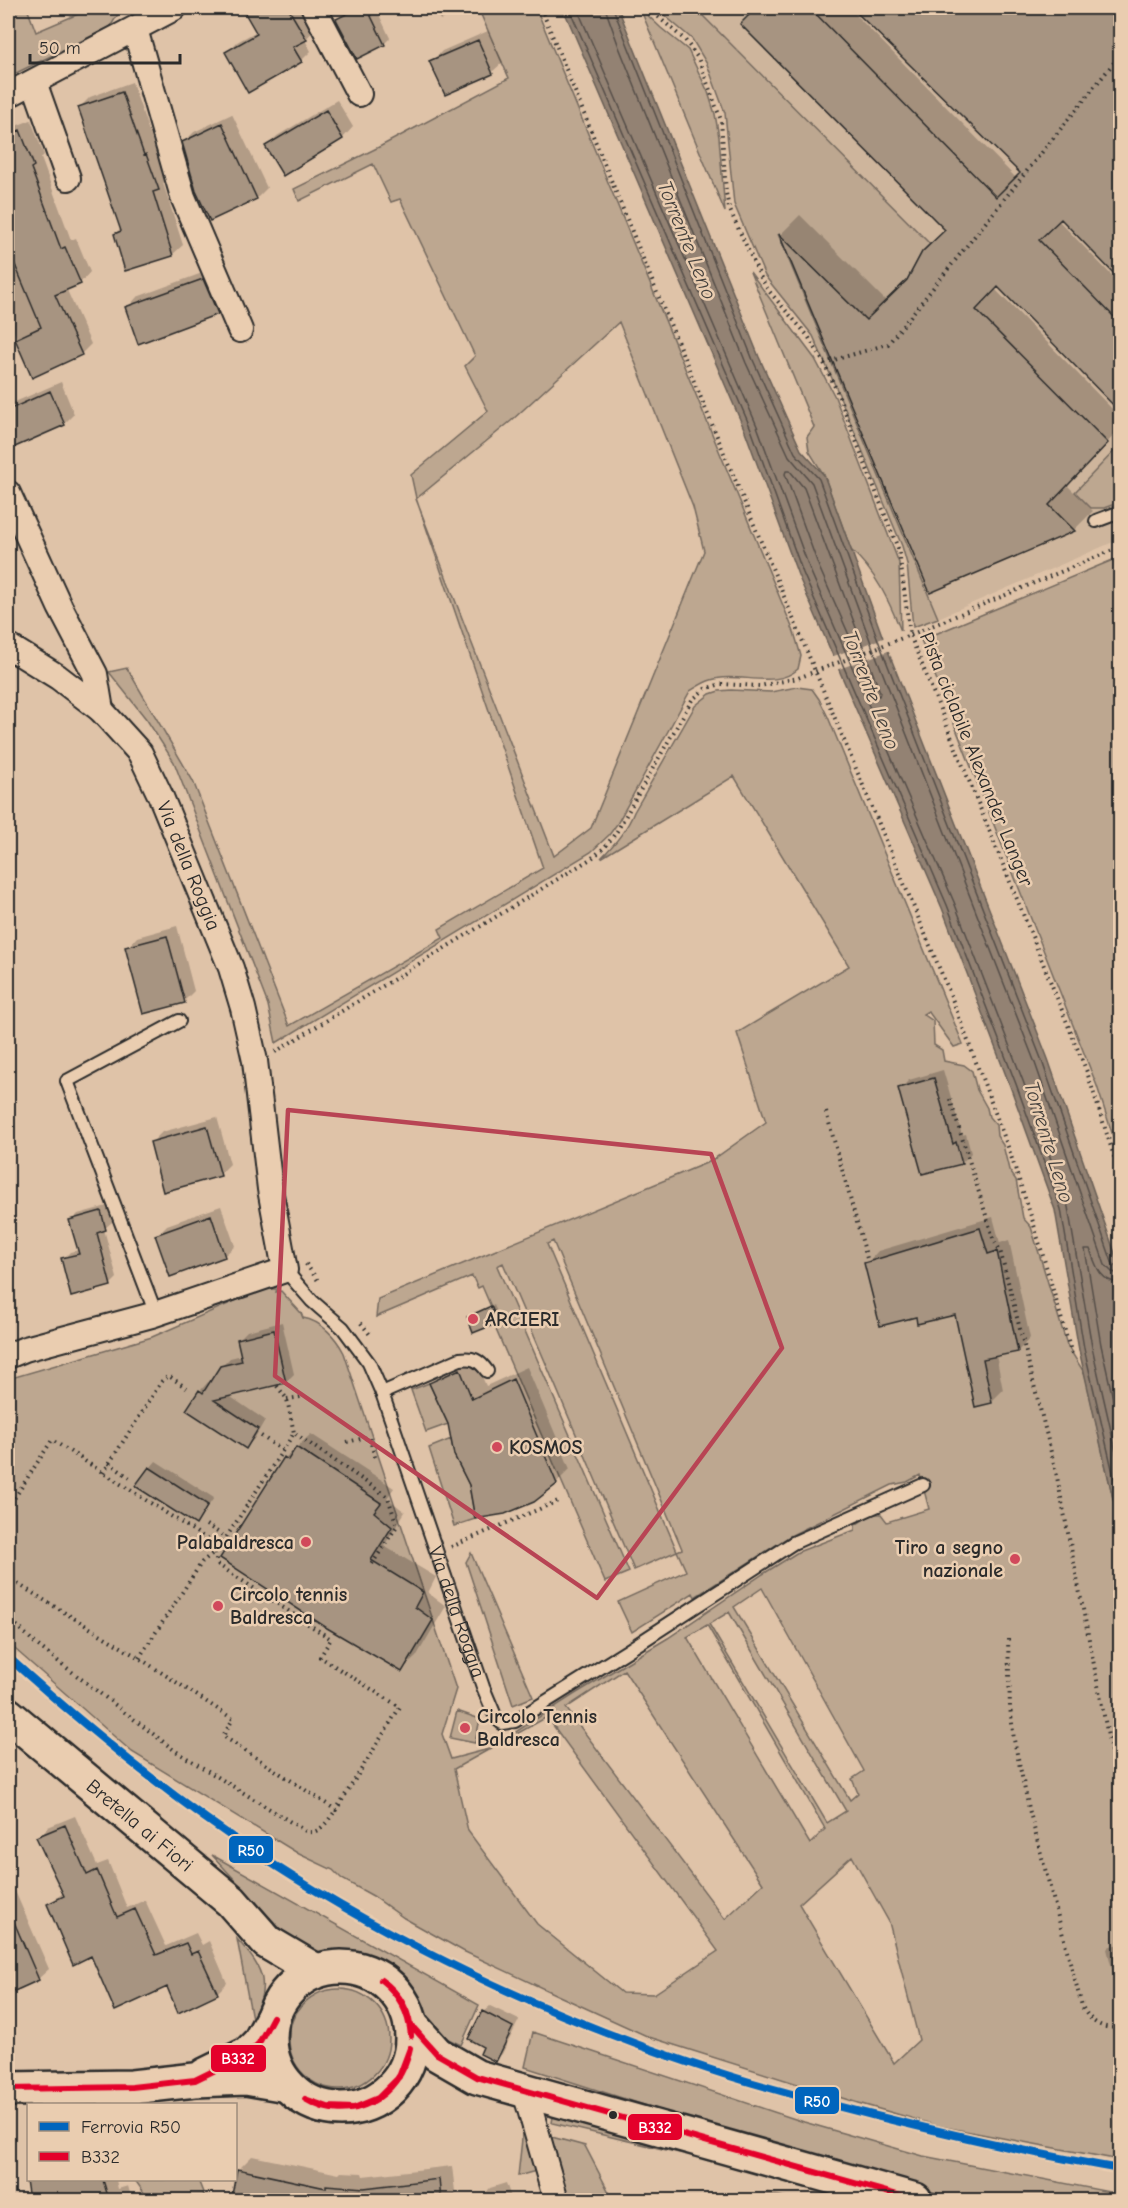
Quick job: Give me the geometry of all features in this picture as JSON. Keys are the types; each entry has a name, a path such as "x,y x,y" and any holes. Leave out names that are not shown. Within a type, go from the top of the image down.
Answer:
{"main road":[{"name":"Bretella ai Fiori","path":"8,1715 231,1901 267,1942 316,1971"},
{"name":"Bretella ai Fiori","path":"267,1942 280,2004"},
{"path":"195,2080 248,2054 259,2043 280,2004 301,1980 316,1971 341,1967 365,1971 387,1983 403,2002 411,2025 412,2044 408,2063 394,2086"},
{"path":"280,2004 270,2037 272,2057 280,2076 287,2085 310,2103 329,2109 349,2109 369,2104 394,2086 424,2077 477,2077"},
{"path":"411,2025 436,2054 477,2077 834,2188 903,2199"},
{"path":"8,2089 132,2087 195,2080 246,2078 287,2085"}],"street":[{"path":"8,96 174,8"},
{"path":"314,8 359,94"},
{"path":"135,29 183,197 240,330"},
{"path":"34,82 68,178"},
{"path":"8,493 60,608 95,674 101,710"},
{"name":"Via della Roggia","path":"8,646 58,677 101,710 140,753 161,797 231,968 243,1008 255,1061 270,1189 285,1270"},
{"path":"8,1356 156,1314 285,1270"},
{"path":"525,2092 556,2200"}],"lane":[{"path":"1096,521 1120,512"},
{"path":"156,1314 67,1081 179,1021"},
{"name":"Via della Roggia","path":"285,1270 312,1301 343,1328 369,1363 382,1393 483,1687 496,1718 502,1723 515,1720 627,1651 793,1543 923,1485"},
{"path":"382,1393 460,1359 477,1360 487,1371"}],"path":[{"path":"541,8 655,288 947,985 1034,1225 1073,1358"},
{"name":"Pista ciclabile Alexander Langer","path":"650,8 691,47 698,58 721,120 729,208 768,290 807,336 824,363 899,551 910,635 1087,1072 1120,1176"},
{"path":"824,363 888,344 1120,55"},
{"path":"255,1061 268,1056 592,858 605,847 617,831 692,700 705,689 721,684 760,686 778,683 815,671 910,635 1120,547"},
{"path":"950,1099 994,1241 1000,1250 1041,1407 1120,1797"},
{"path":"826,1112 868,1262"},
{"path":"103,1473 162,1381 169,1376 188,1389"},
{"path":"277,1386 287,1399 294,1433 388,1497 397,1526 372,1564"},
{"path":"287,1399 301,1397"},
{"path":"139,1658 202,1562 213,1554 226,1537 294,1433"},
{"path":"261,1436 282,1450"},
{"path":"347,1442 369,1437 375,1456"},
{"path":"8,1508 52,1440 213,1543 213,1554 217,1564 331,1639 320,1657 400,1707 336,1810 320,1829 306,1832 174,1750 37,1645 8,1617"},
{"path":"110,1463 130,1478"},
{"path":"451,1547 558,1501"},
{"path":"206,1525 226,1537"},
{"path":"8,1578 233,1719 223,1736 336,1810"},
{"path":"8,1592 14,1583"},
{"path":"1008,1639 1010,1707 1014,1740 1030,1814 1082,2006 1088,2019 1099,2025 1120,2027"}],"highlighted area":[{"path":"288,1110 711,1154 782,1348 597,1598 275,1376"}],"shaded area":[{"path":"8,8 27,8 36,32 92,8 122,8 110,27 8,77"},
{"path":"478,8 536,8 794,632 801,656 798,669 778,678 722,678 708,681 690,691 617,824 591,852 276,1043 268,1005 174,762 147,720 109,672 127,668 193,781 289,1026 443,938 439,929 543,868 419,507 554,856 591,828 704,551 693,507 619,322 511,421 416,499 411,475 488,411 465,366 475,356 400,199 391,202 373,164 299,201 294,189 509,78"},
{"path":"640,8 688,50 708,92 719,137 725,212"},
{"path":"656,8 703,8 703,16 930,244 922,252 907,280 866,320 778,234 938,618 913,627 907,564 902,546 835,385 813,336 765,276 734,204 725,113 707,64 692,39"},
{"path":"686,8 756,8 740,24 945,230 922,252 907,280 779,234"},
{"path":"810,8 852,8 1020,173 996,197"},
{"path":"1061,219 1120,280 1120,323 1039,240"},
{"path":"750,272 815,359 835,397 899,563 901,631 875,577 851,550 824,475 809,451 807,437 814,427"},
{"path":"799,283 930,593 1075,531 902,359 1107,444 976,310 998,287 1120,412 1120,539 938,618"},
{"path":"1120,445 1120,502 1104,508 1091,508 1075,492"},
{"path":"1120,557 1120,1158 1097,1086 921,640"},
{"path":"797,687 812,689 828,717 963,1044 954,1047 928,1011 923,1014 933,1021 934,1045 942,1050 944,1061 964,1065 972,1071 977,1090 987,1108 989,1117 996,1125 997,1136 1003,1145 1009,1170 1016,1180 1023,1218 1031,1227 1067,1345 1085,1374 1120,1529 1120,2160 939,2126 858,2103 649,2037 557,1995 463,1951 404,1918 373,1896 342,1879 333,1870 299,1854 132,1752 8,1643 8,1379 152,1337 263,1289 281,1291 303,1318 316,1322 327,1331 344,1353 456,1689 442,1734 451,1759 489,1749 668,1638 798,1552 855,1530 855,1525 872,1514 881,1514 887,1522 929,1509 920,1475 907,1482 892,1485 790,1536 695,1597 693,1593 632,1632 618,1602 686,1571 677,1551 634,1570 503,1263 497,1266 629,1572 605,1582 494,1325 498,1323 482,1286 478,1288 472,1276 376,1317 378,1299 711,1161 766,1122 737,1033 849,966 734,776 601,858 624,831 695,706 710,694 719,691 771,692","holes":["553,1241 682,1549 677,1551 547,1244","762,1588 864,1771 852,1779 858,1793 850,1800 734,1607","729,1612 846,1811 827,1823 709,1624","707,1625 825,1829 810,1844 687,1637","624,1670 763,1884 725,1919 566,1708","547,1717 718,1951 654,1994 622,1993 537,1924 468,1831 454,1769","852,1856 889,1922 919,2040 894,2063 799,1904"]},
{"path":"429,1383 448,1424 426,1432 411,1390"},
{"path":"451,1439 454,1455 469,1485 475,1519 454,1526 429,1448"},
{"path":"471,1553 533,1697 513,1705 466,1562"},
{"name":"Circolo Tennis Baldresca","path":"457,1711 480,1719 475,1743 450,1738"},
{"path":"212,1855 479,2005 461,2045 431,2031 414,1993 405,1981 391,1970 374,1963 357,1960 330,1963 287,1936"},
{"path":"237,1939 254,1961 262,1979 261,1998 253,2024"},
{"path":"339,1989 367,1997 381,2011 389,2039 381,2067 367,2081 339,2089 311,2081 297,2067 289,2039 297,2011 311,1997"},
{"path":"533,2032 804,2122 923,2156 1120,2194 1120,2200 961,2200 794,2153 525,2067"},
{"path":"553,2117 686,2149 684,2154 552,2123"},
{"path":"523,2130 526,2130 536,2171 518,2176"},
{"path":"548,2136 585,2146 613,2200 565,2200"},
{"path":"136,2181 198,2181 206,2200 149,2200"}],"water":[{"name":"Torrente Leno","path":"563,8 618,8 759,357 801,450 824,475 883,638 1048,1059 1120,1268 1120,1529 1079,1350 1055,1210 1010,1086 942,908 798,575 745,431"}],"pier":[{"path":"886,637 891,650 836,670 831,657"}],"building":[{"path":"242,8 288,8 307,40 293,47 302,62 248,93 225,52 257,34"},
{"path":"359,8 367,8 385,45 357,59 336,19"},
{"path":"756,8 810,8 996,197 1020,173 852,8 1120,8 1120,280 1061,219 1039,240 1120,323 1120,412 998,287 976,310 1108,443 1049,505 1075,531 930,593 779,234 866,320 907,280 922,252 945,230 740,24"},
{"path":"478,40 493,74 445,95 429,61"},
{"path":"122,92 159,190 153,192 173,256 125,271 114,234 121,231 78,107"},
{"path":"326,110 343,139 283,176 265,146"},
{"path":"222,123 257,199 210,221 196,191 182,142"},
{"path":"20,130 34,166 31,168 61,249 65,247 81,284 55,295 82,355 32,378 15,339 41,327 8,248 8,135"},
{"path":"203,279 218,314 138,344 125,307"},
{"path":"50,391 65,425 8,450 8,410"},
{"path":"167,936 185,1003 143,1014 125,947"},
{"path":"934,1078 953,1144 956,1142 962,1164 922,1174 898,1088"},
{"path":"207,1126 221,1176 163,1192 150,1142"},
{"path":"101,1211 106,1230 97,1233 111,1286 71,1297 61,1258 79,1254 69,1220"},
{"path":"211,1215 225,1257 170,1277 155,1235"},
{"path":"980,1228 988,1254 997,1251 1018,1352 983,1359 992,1403 975,1407 955,1315 917,1324 916,1317 880,1326 864,1263"},
{"path":"491,1306 498,1323 473,1333 467,1317"},
{"path":"274,1330 286,1383 214,1400 258,1429 246,1449 186,1410 199,1390 203,1393 220,1366 242,1361 237,1339"},
{"name":"KOSMOS","path":"460,1369 472,1399 513,1379 557,1484 534,1502 505,1514 475,1519 469,1485 454,1455 448,1424 429,1383"},
{"name":"Palabaldresca","path":"296,1447 381,1503 374,1512 392,1527 371,1560 423,1592 415,1607 433,1620 402,1672 327,1628 220,1558 284,1457 288,1460"},
{"path":"149,1467 208,1505 196,1525 135,1486"},
{"path":"65,1825 87,1875 97,1870 117,1917 135,1909 156,1955 186,1943 191,1954 198,1951 218,1994 178,2013 167,1987 115,2011 91,1956 73,1965 47,1904 64,1896 36,1837"},
{"path":"8,1908 39,1980 8,1994"},
{"path":"482,2011 513,2027 496,2062 480,2054 483,2047 468,2039"},
{"path":"237,2169 326,2188 326,2185 364,2188 439,2179 441,2200 231,2200 235,2181 237,2181"},
{"path":"26,2180 103,2181 109,2200 29,2200"}],"rail line":[{"name":"R50","path":"8,1657 70,1712 166,1790 233,1838 367,1920 527,2000 636,2044 736,2078 937,2131 1120,2169"}],"transit line":[{"name":"B332","path":"381,1980 394,1991 403,2004 409,2019 411,2036"},
{"name":"B332","path":"381,1980 393,1991 402,2005 411,2036"},
{"name":"B332","path":"8,2089 132,2087 195,2080 248,2054 259,2043 273,2017"},
{"name":"B332","path":"411,2025 437,2054 477,2077 915,2200"},
{"name":"B332","path":"305,2099 328,2107 354,2108 378,2098 399,2077 410,2048"},
{"name":"B332","path":"305,2099 322,2107 339,2110 356,2108 371,2102 385,2093 396,2081 405,2065 410,2048"}],"place":[{"name":"ARCIERI","path":"473,1319"},
{"name":"KOSMOS","path":"497,1447"},
{"name":"Palabaldresca","path":"306,1542"},
{"name":"Tiro a segno nazionale","path":"1015,1559"},
{"name":"Circolo tennis Baldresca","path":"218,1606"},
{"name":"Circolo Tennis Baldresca","path":"465,1728"}]}
